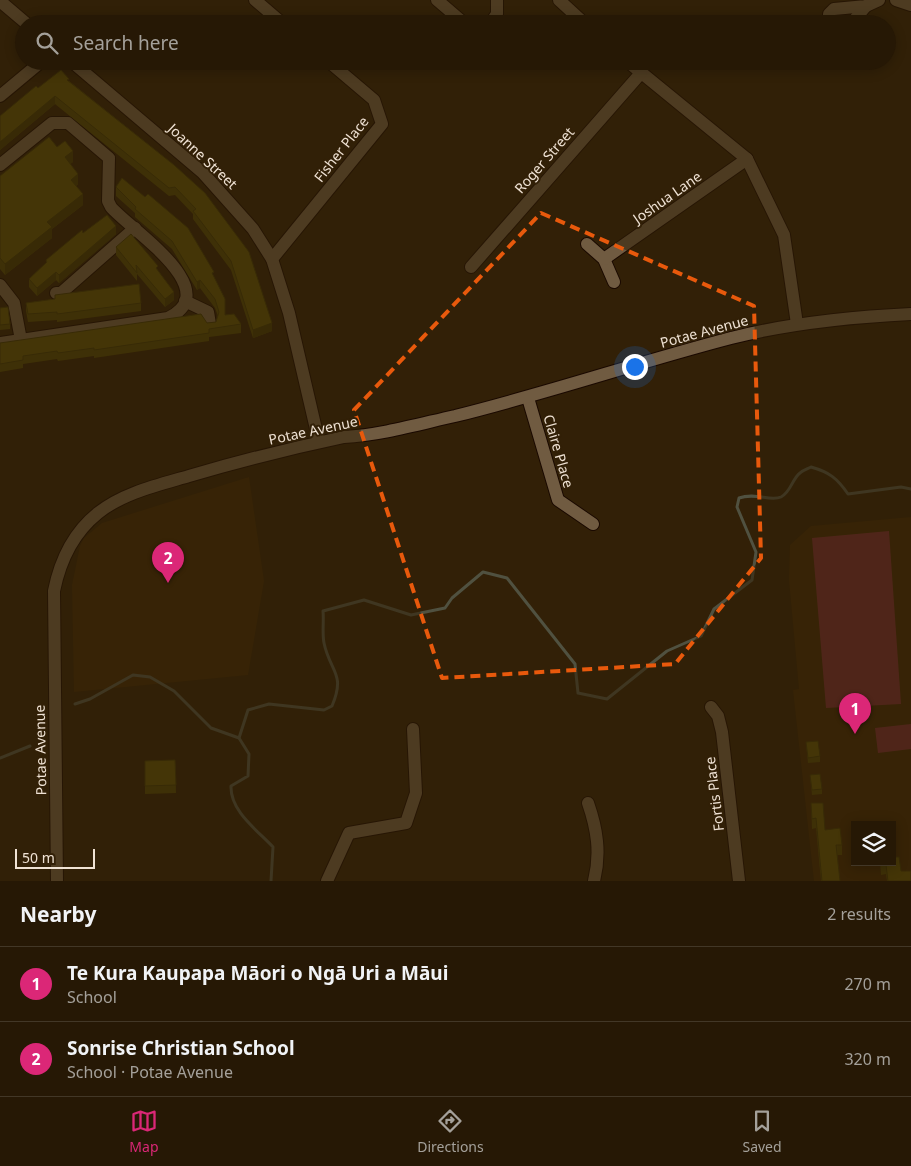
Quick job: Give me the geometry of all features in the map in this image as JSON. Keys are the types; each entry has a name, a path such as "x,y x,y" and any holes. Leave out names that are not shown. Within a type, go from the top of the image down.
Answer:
{"street":[{"path":"255,0 272,15"},
{"path":"437,0 454,15"},
{"path":"495,15 497,0"},
{"path":"559,0 575,15"},
{"path":"829,15 834,9 866,6 879,0"},
{"path":"896,0 911,5"},
{"path":"0,1 16,15"},
{"path":"858,15 866,6"},
{"path":"0,96 31,70"},
{"name":"Joanne Street","path":"82,70 210,180 253,229 272,259 289,313 319,442"},
{"name":"Fisher Place","path":"272,259 382,124 374,100 339,70"},
{"path":"638,70 747,159 784,235 797,324"},
{"name":"Roger Street","path":"471,267 641,73"},
{"path":"0,165 52,123 68,123 109,158 108,201 114,210 172,264 183,282 187,294 177,314 168,318 0,343"},
{"name":"Joshua Lane","path":"604,259 747,159"},
{"path":"56,293 68,287 135,228"},
{"path":"587,244 604,259 614,282"},
{"path":"0,285 14,303 21,340"},
{"path":"185,301 208,312 210,324"},
{"name":"Potae Avenue","path":"57,881 53,605 57,577 68,549 77,536 98,514 138,492 244,460 319,442 426,422 528,398 702,346 797,324 911,314"},
{"name":"Claire Place","path":"528,398 558,500 593,524"},
{"name":"Fortis Place","path":"711,707 718,716 722,732 740,881"},
{"path":"327,881 349,834 406,823 416,792 413,729"},
{"path":"588,803 596,827 598,844 594,881"}],"highlighted area":[{"path":"541,213 754,306 761,558 675,664 442,678 354,410"}],"shaded area":[{"path":"249,477 264,581 248,675 74,692 72,585 80,546 84,538 102,523"},
{"path":"911,517 911,881 814,881 793,690 799,689 789,580 790,545 811,526"},
{"path":"889,531 901,704 826,708 812,538"},
{"path":"911,724 911,749 878,753 875,728"}],"building":[{"path":"61,70 69,79 67,80 174,165 205,193 249,252 272,323 253,330 231,261 193,211 196,209 175,187 169,188 55,96 0,142 0,116 36,86 38,88"},
{"path":"49,137 57,147 65,141 73,151 65,157 78,174 71,180 83,194 47,222 52,227 5,264 0,258 0,176"},
{"path":"122,178 145,197 148,194 188,228 214,272 212,273 225,299 225,315 234,314 241,324 209,329 209,333 94,350 94,348 58,353 57,351 23,356 23,360 0,364 0,343 201,314 207,323 216,322 219,312 215,299 200,280 197,282 172,241 135,209 136,207 116,187"},
{"path":"107,215 116,226 59,275 56,272 37,288 29,279 47,262 46,260 82,230 83,233"},
{"path":"131,234 158,266 156,268 174,292 165,299 136,265 137,273 116,247"},
{"path":"139,284 141,303 57,314 57,312 28,314 26,303 55,299 55,295"},
{"path":"8,307 10,324 0,325 0,308"},
{"path":"818,741 820,756 808,758 806,742"},
{"path":"175,760 176,785 145,786 145,761"},
{"path":"820,774 822,789 812,790 810,775"},
{"path":"811,803 823,803 825,830 840,828 842,845 836,845 840,881 822,881 816,818 812,819"},
{"path":"896,857 899,857 901,871 911,871 911,881 888,881 886,866 896,866"}],"waterway":[{"path":"271,881 273,847 246,820 235,804 232,795 231,786 248,776 249,754 239,738 248,710 269,704 324,710 332,706 338,686 336,673 324,643 323,611 364,600 411,615 445,608 452,598 483,572 507,578 575,664 578,693 607,699 667,651 701,636 714,609 752,580 756,552 737,507 739,498 745,496 781,497 787,492 797,476 802,471 811,467 832,476 848,494 901,487 911,489"},
{"path":"75,704 90,699 133,675 150,677 174,691 211,728 239,738"},
{"path":"0,758 30,746"}],"place":[{"name":"Sonrise Christian School","path":"168,583"},
{"name":"Te Kura Kaupapa Māori o Ngā Uri a Māui","path":"855,734"}]}
